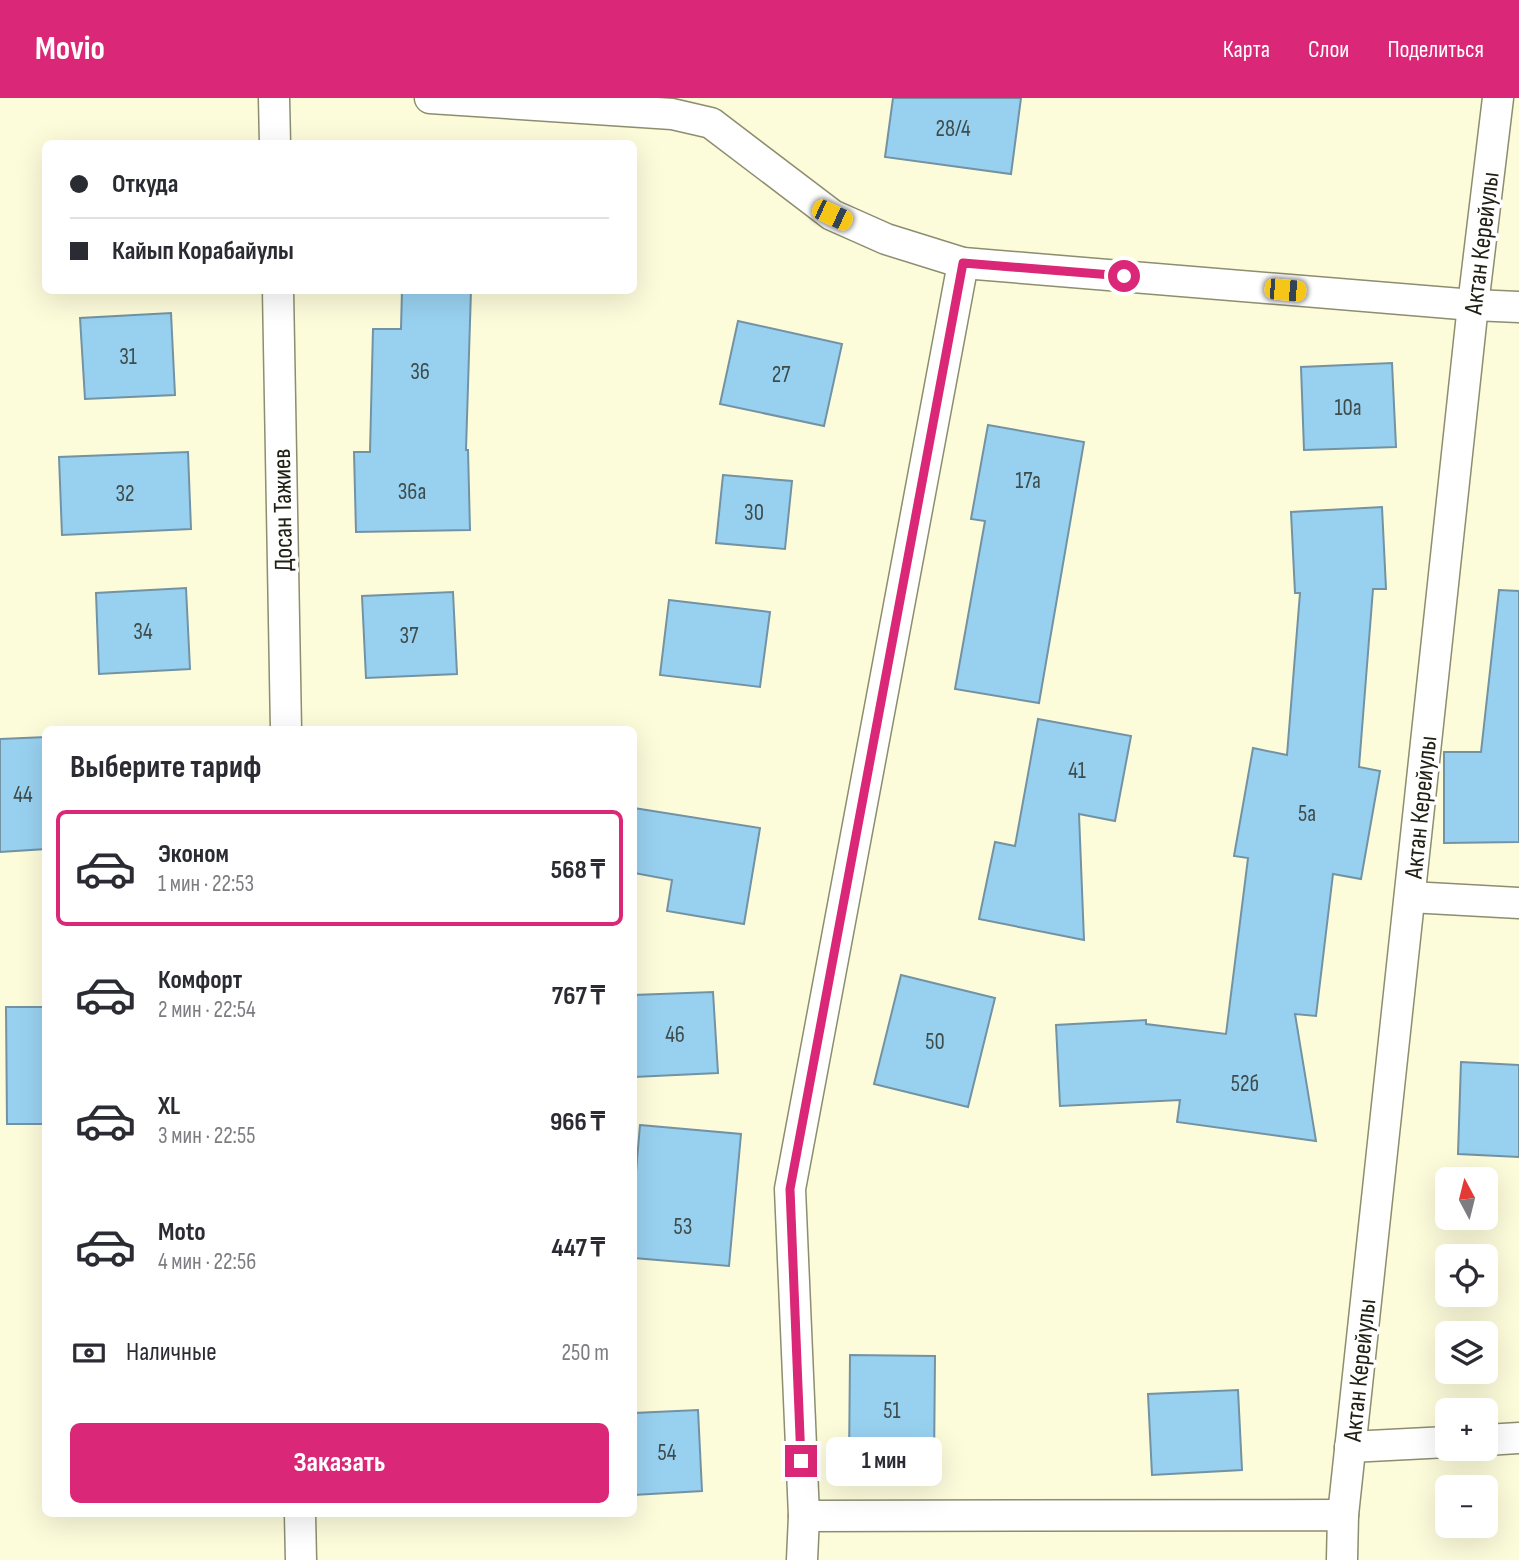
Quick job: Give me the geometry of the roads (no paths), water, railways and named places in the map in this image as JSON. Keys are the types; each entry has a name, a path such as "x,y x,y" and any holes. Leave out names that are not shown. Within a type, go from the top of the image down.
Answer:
{"street":[{"path":"274,98 275,140"},
{"path":"429,98 672,114 711,123 832,215 886,239 963,263 1473,306 1519,307"},
{"name":"Актан Керейулы","path":"1342,1560 1343,1515 1350,1447 1473,306 1498,98"},
{"path":"802,1560 804,1516 790,1189 963,263"},
{"name":"Досан Тажиев","path":"278,294 286,726"},
{"path":"1410,897 1519,902"},
{"path":"1498,1439 1519,1438"},
{"path":"1350,1447 1435,1443"},
{"path":"804,1516 1343,1515"},
{"path":"300,1517 301,1560"}]}
